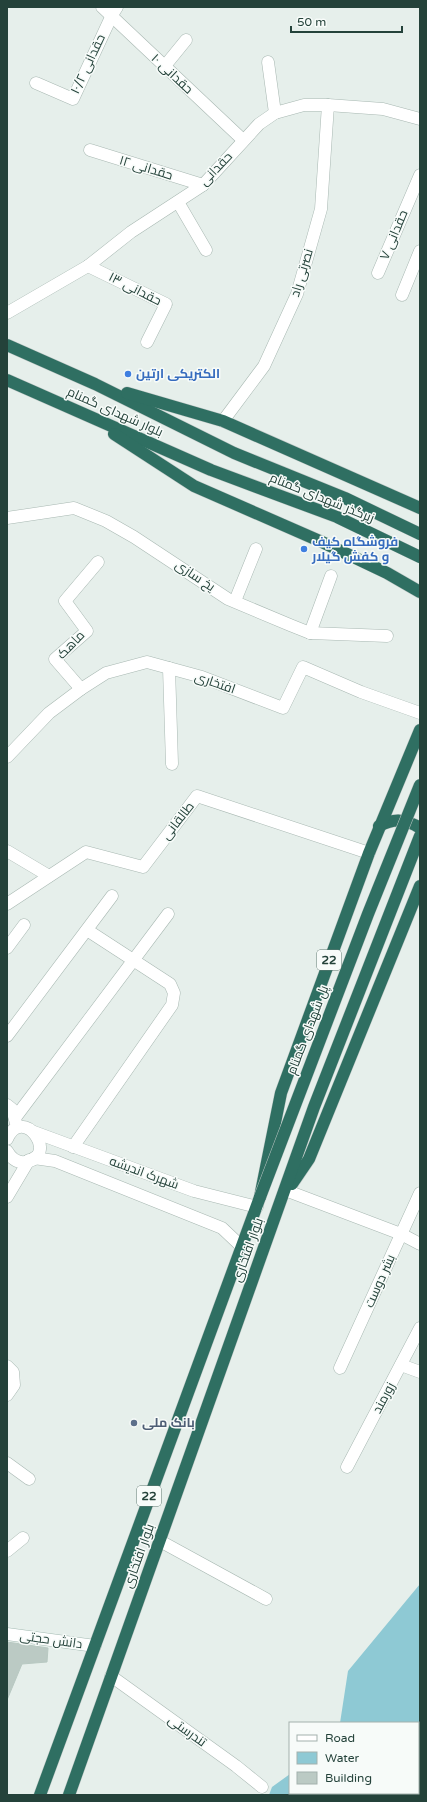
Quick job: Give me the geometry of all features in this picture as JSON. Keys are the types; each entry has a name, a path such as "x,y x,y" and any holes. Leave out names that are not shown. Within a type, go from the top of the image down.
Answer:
{"highway":[{"name":"بلوار شهدای گمنام","path":"7,345 95,384 234,453"},
{"name":"بلوار شهدای گمنام","path":"7,380 211,470"},
{"path":"95,384 222,422 420,508"},
{"path":"82,414 194,486 322,542 387,573 420,592"},
{"name":"زیرگذر شهدای گمنام","path":"234,453 344,498 420,534"},
{"name":"زیرگذر شهدای گمنام","path":"211,470 337,517 420,558"},
{"name":"22","path":"258,1202 281,1093 369,852 420,730"},
{"name":"پل شهدای گمنام","path":"258,1202 368,914 420,785"},
{"path":"379,826 399,820 413,823 420,828"},
{"path":"284,1190 328,1070 420,836"},
{"name":"22","path":"284,1190 291,1184 309,1158 420,886"},
{"name":"بلوار افتخاری","path":"69,1795 284,1190"},
{"name":"بلوار افتخاری","path":"40,1795 258,1202"}],"street":[{"name":"حقدانی ۱۰","path":"110,10 164,67 243,140"},
{"name":"حقدانی ۱۰/۲","path":"36,83 73,99 110,10"},
{"path":"164,67 186,40"},
{"path":"268,62 275,113"},
{"name":"حقدانی","path":"7,312 88,266 131,232 203,185 259,124 275,113 304,106 328,105 383,109 420,119"},
{"name":"نصرتی راد","path":"222,422 264,366 297,294 321,209 328,105"},
{"name":"حقدانی ۱۲","path":"90,150 203,185"},
{"name":"حقدانی ۷","path":"378,273 420,175"},
{"path":"178,202 206,250"},
{"path":"402,295 420,251"},
{"name":"حقدانی ۱۳","path":"88,266 166,304 147,342"},
{"name":"یخ سازی","path":"7,518 74,508 106,521 134,537 235,602 310,633 388,636"},
{"path":"235,602 256,549"},
{"name":"ماهک","path":"81,689 55,659 87,631 65,601 98,562"},
{"path":"310,633 331,576"},
{"name":"افتخاری","path":"7,757 49,713 81,689 106,673 147,662 202,677 283,708 303,667 361,692 420,714"},
{"path":"169,668 172,764"},
{"name":"طالقانی","path":"7,904 86,852 143,866 197,796 369,852"},
{"path":"7,851 49,876"},
{"path":"7,1036 112,896"},
{"path":"7,1139 13,1131 16,1123 133,960 168,914"},
{"path":"7,948 24,925"},
{"path":"73,1148 172,1005 174,992 170,984 87,930"},
{"path":"7,1105 12,1110 16,1123"},
{"name":"شهرک اندیشه","path":"16,1123 73,1148 194,1191 258,1202"},
{"path":"7,1197 40,1148 40,1142 34,1132"},
{"name":"شهرک اندیشه","path":"8,1155 19,1161 32,1159 55,1161 222,1228 242,1247"},
{"path":"119,1187 126,1167"},
{"path":"284,1190 401,1234 420,1244"},
{"name":"بشر دوست","path":"340,1368 420,1193"},
{"name":"زورمند","path":"347,1467 402,1365 420,1328"},
{"path":"402,1365 420,1372"},
{"path":"7,1366 12,1372 14,1385 7,1395"},
{"path":"7,1463 29,1479"},
{"path":"7,1551 23,1538"},
{"path":"160,1542 266,1599"},
{"name":"دانش حجتی","path":"7,1634 95,1646"},
{"name":"تندرستی","path":"111,1676 236,1766 262,1787"}],"water":[{"path":"420,1584 420,1795 269,1795 272,1787 289,1775 289,1794 419,1794 419,1722 340,1722 348,1671"}],"building":[{"path":"7,1642 48,1648 47,1662 22,1664 7,1700"}],"place":[{"name":"الکتریکی ارتین","path":"128,374"},
{"name":"فروشگاه کیف و کفش گیلار","path":"304,549"},
{"name":"بانک ملی","path":"134,1423"}]}
